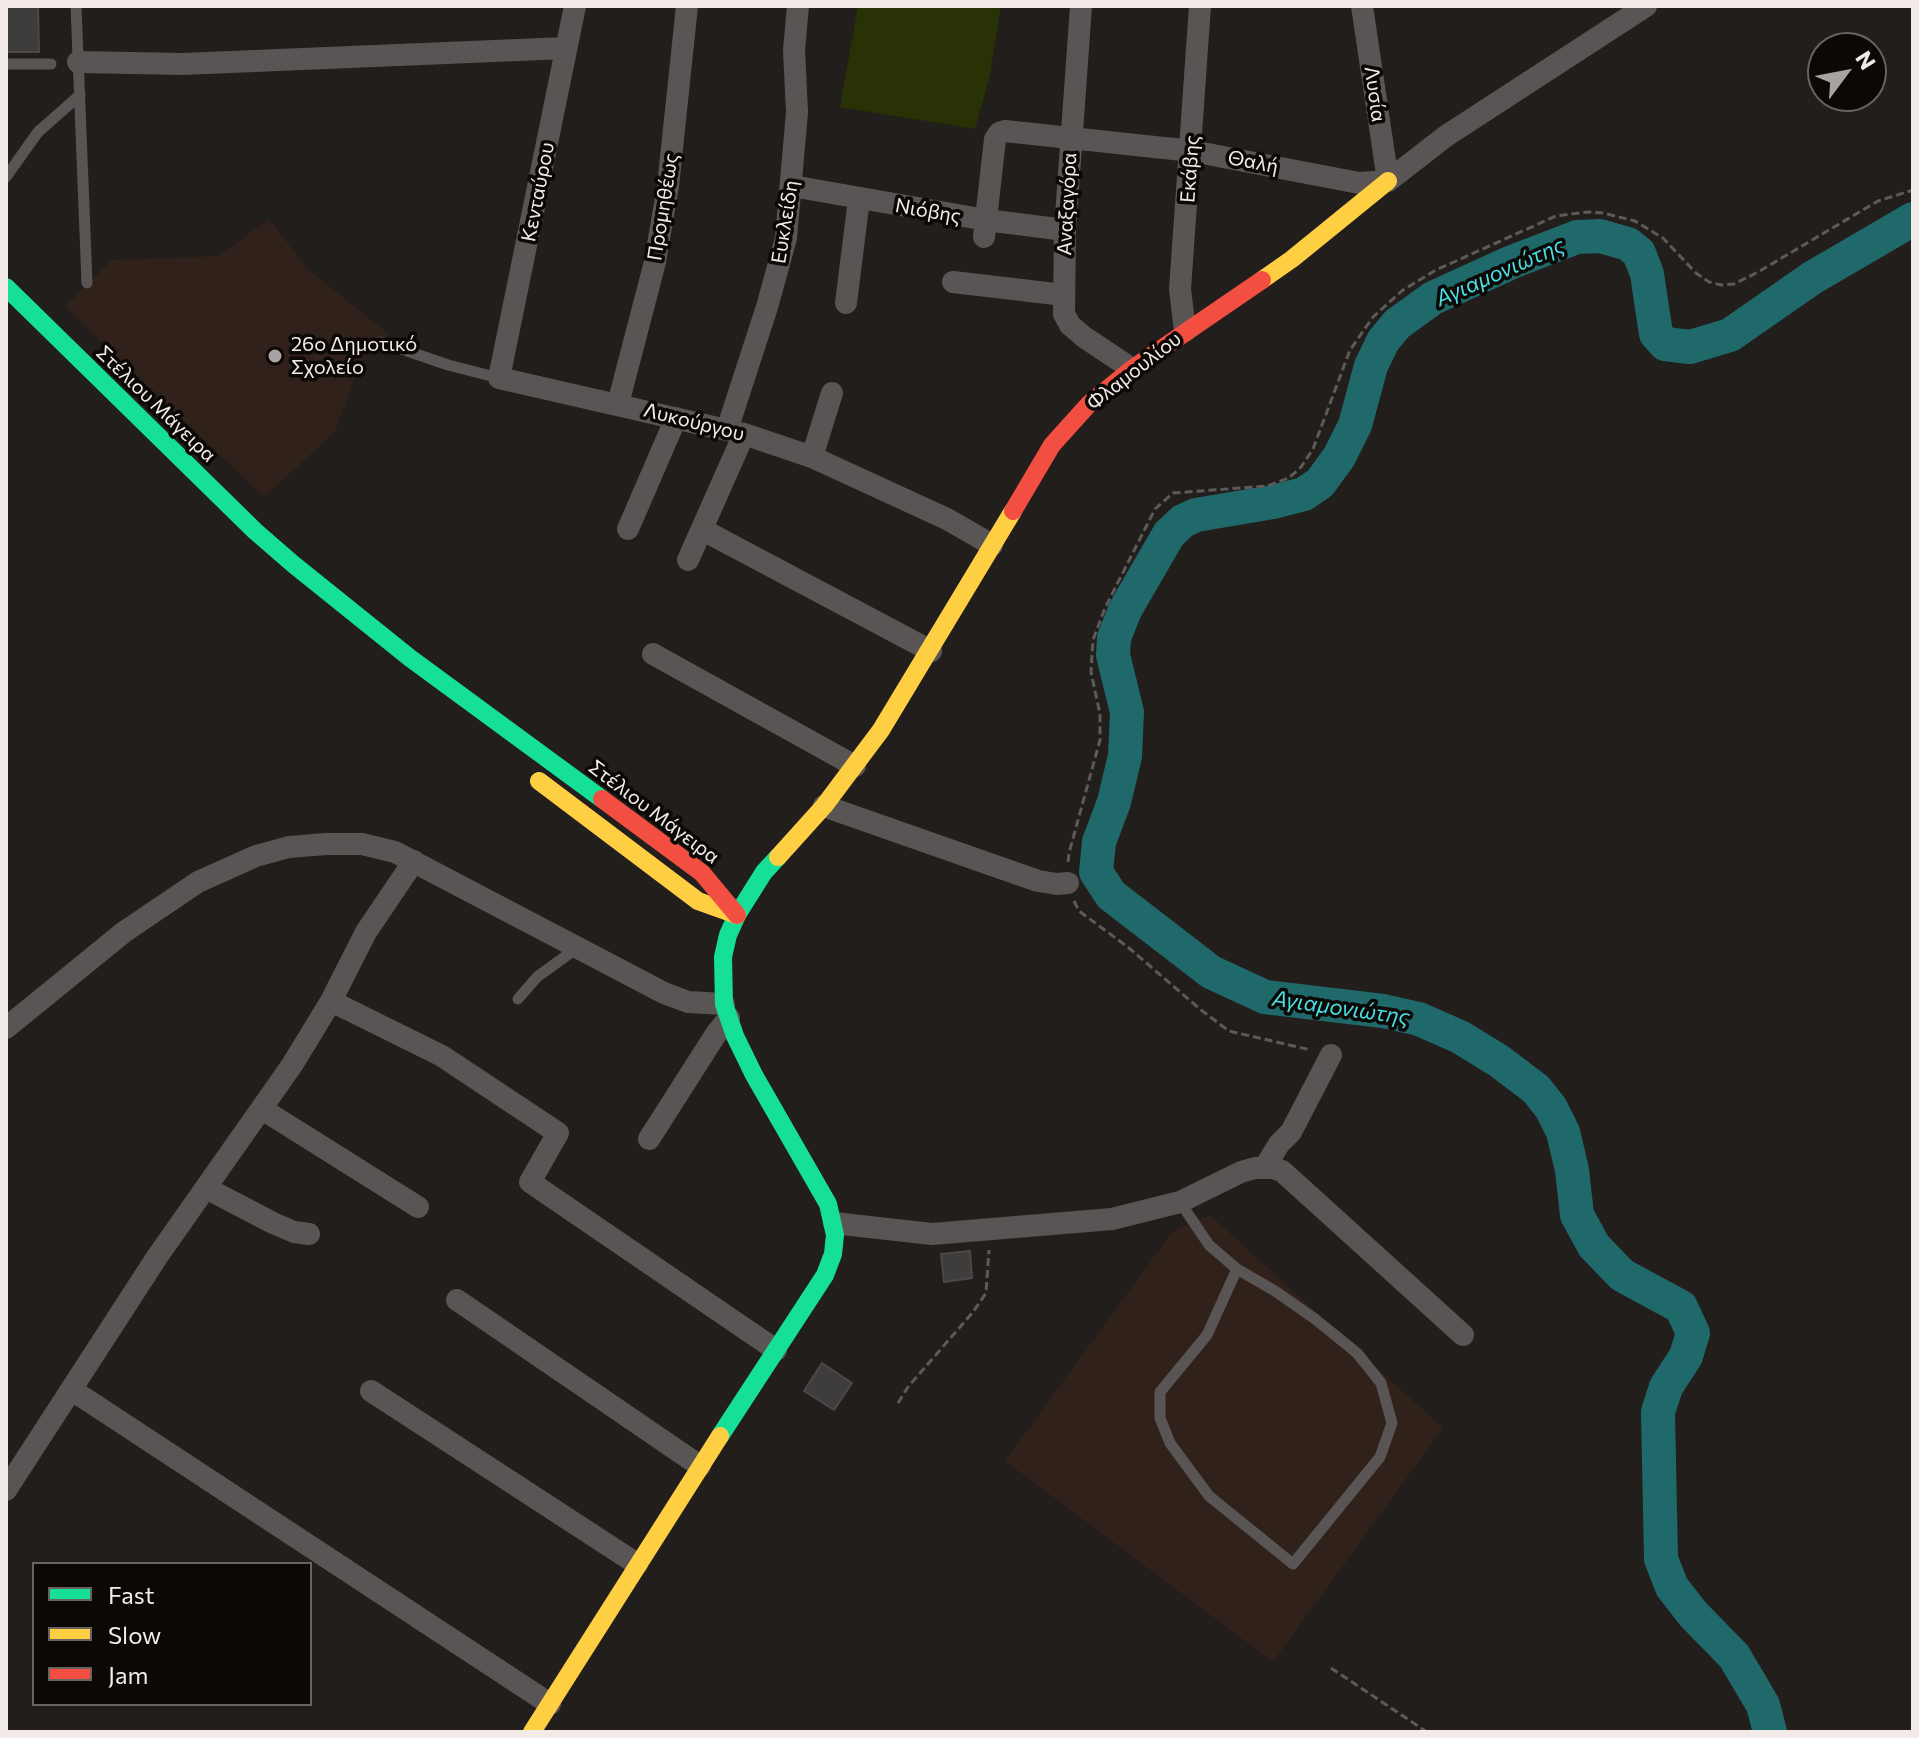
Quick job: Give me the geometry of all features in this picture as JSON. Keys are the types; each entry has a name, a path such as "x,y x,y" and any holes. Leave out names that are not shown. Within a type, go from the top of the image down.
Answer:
{"main road":[{"name":"Φλαμουλίου","path":"726,1011 723,957 737,915 764,872 824,806 855,766 931,651 1052,445 1089,404 1132,369 1292,259 1388,181"},
{"name":"Στέλιου Μάγειρα","path":"6,287 293,564 410,658 702,873 737,915"},
{"path":"522,768 698,901 737,915"},
{"path":"532,1732 831,1263 835,1244 834,1223 821,1190 754,1075 726,1011"}],"street":[{"name":"Κενταύρου","path":"499,378 575,6"},
{"name":"Προμηθέως","path":"618,404 655,262 668,186 687,6"},
{"name":"Ευκλείδη","path":"688,560 703,530 735,432 786,238 797,112 794,50 798,6"},
{"name":"Αναξαγόρα","path":"1081,6 1065,230 1064,314 1070,325 1132,369"},
{"name":"Εκάβης","path":"1185,331 1180,289 1200,6"},
{"name":"Λυσία","path":"1362,6 1388,181"},
{"name":"Φλαμουλίου","path":"1388,181 1446,136 1646,6"},
{"path":"78,62 183,64 566,48"},
{"name":"Θαλή","path":"985,229 995,139 1005,131 1192,151 1359,183 1388,181"},
{"name":"Νιόβης","path":"792,186 985,229 1065,230"},
{"path":"846,303 859,199"},
{"path":"953,282 1064,295"},
{"name":"Λυκούργου","path":"499,378 735,432 812,457 935,513 992,545"},
{"path":"812,457 832,393"},
{"path":"628,529 676,418"},
{"path":"703,530 931,651"},
{"path":"653,654 855,766"},
{"path":"824,806 1038,881 1068,883"},
{"path":"6,1028 160,905 225,868 289,847 362,844 414,861 678,999 726,1011 716,1034 649,1139"},
{"path":"6,1490 157,1257 262,1109 331,1001 366,932 414,861"},
{"path":"331,1001 442,1056 558,1133 530,1182 776,1350"},
{"path":"1265,1167 1279,1144 1291,1132 1331,1055"},
{"path":"262,1109 418,1207"},
{"path":"834,1223 912,1233 1112,1219 1180,1202 1241,1172 1265,1167 1282,1171 1463,1335"},
{"path":"206,1188 273,1223 294,1232 309,1234"},
{"path":"457,1300 700,1466"},
{"path":"72,1390 550,1704"},
{"path":"371,1391 637,1564"}],"lane":[{"path":"76,6 87,283"},
{"path":"6,64 51,64"},
{"path":"6,177 38,132 80,95"},
{"name":"Λυκούργου","path":"381,342 448,365 499,378"},
{"path":"518,999 537,977 578,948"},
{"path":"1180,1202 1209,1245 1237,1269 1315,1319 1357,1353 1381,1383 1392,1423 1380,1457 1293,1564 1209,1496 1170,1443 1160,1418 1160,1392 1207,1335 1237,1269"}],"path":[{"path":"1331,1055 1229,1031 1079,911 1071,896 1069,853 1100,740 1100,714 1091,672 1093,640 1101,615 1155,509 1173,493 1267,486 1289,478 1313,449 1350,350 1387,302 1436,270 1556,216 1603,213 1635,221 1663,238 1696,273 1709,282 1721,285 1734,284 1758,272 1878,201 1913,190"},
{"path":"898,1403 986,1293 989,1230"},
{"path":"1331,1668 1427,1732"}],"shaded area":[{"name":"26ο Δημοτικό Σχολείο","path":"269,219 307,268 388,334 360,362 335,432 264,497 65,307 112,260 219,256"},
{"path":"1210,1215 1443,1428 1273,1662 1005,1461 1172,1232"}],"green space":[{"path":"858,6 1001,6 990,75 975,129 840,107"}],"building":[{"path":"6,6 38,6 39,52 6,52"},
{"path":"970,1251 972,1278 944,1282 941,1254"},
{"path":"822,1363 852,1383 834,1410 804,1391"}],"waterway":[{"name":"Αγιαμονιώτης","path":"1770,1732 1763,1705 1734,1656 1693,1614 1672,1587 1661,1559 1658,1412 1666,1387 1686,1356 1693,1333 1681,1307 1622,1275 1594,1246 1577,1215 1572,1170 1563,1132 1551,1108 1536,1089 1499,1061 1460,1037 1419,1019 1383,1011 1265,997 1211,972 1111,895 1096,872 1099,842 1114,802 1125,756 1127,712 1113,655 1114,638 1125,610 1169,534 1183,521 1196,515 1304,494 1320,483 1339,457 1355,425 1371,366 1383,341 1397,324 1433,298 1577,237 1600,236 1628,244 1639,253 1647,274 1656,334 1665,344 1690,347 1730,335 1812,278 1913,219"}],"traffic: fast":[{"path":"6,287 255,531 293,564 410,658 602,799"},
{"path":"720,1436 825,1275 833,1254 835,1235 828,1204 754,1075 724,1004 723,957 728,935 764,872 778,857"}],"traffic: slow":[{"path":"1262,280 1388,181"},
{"path":"778,857 824,806 881,730 1013,511"},
{"path":"539,781 698,901 737,915"},
{"path":"532,1732 720,1436"}],"traffic: jam":[{"path":"1013,511 1052,445 1089,404 1132,369 1262,280"},
{"path":"602,799 702,873 737,915"}],"place":[{"name":"26ο Δημοτικό Σχολείο","path":"275,356"}]}
